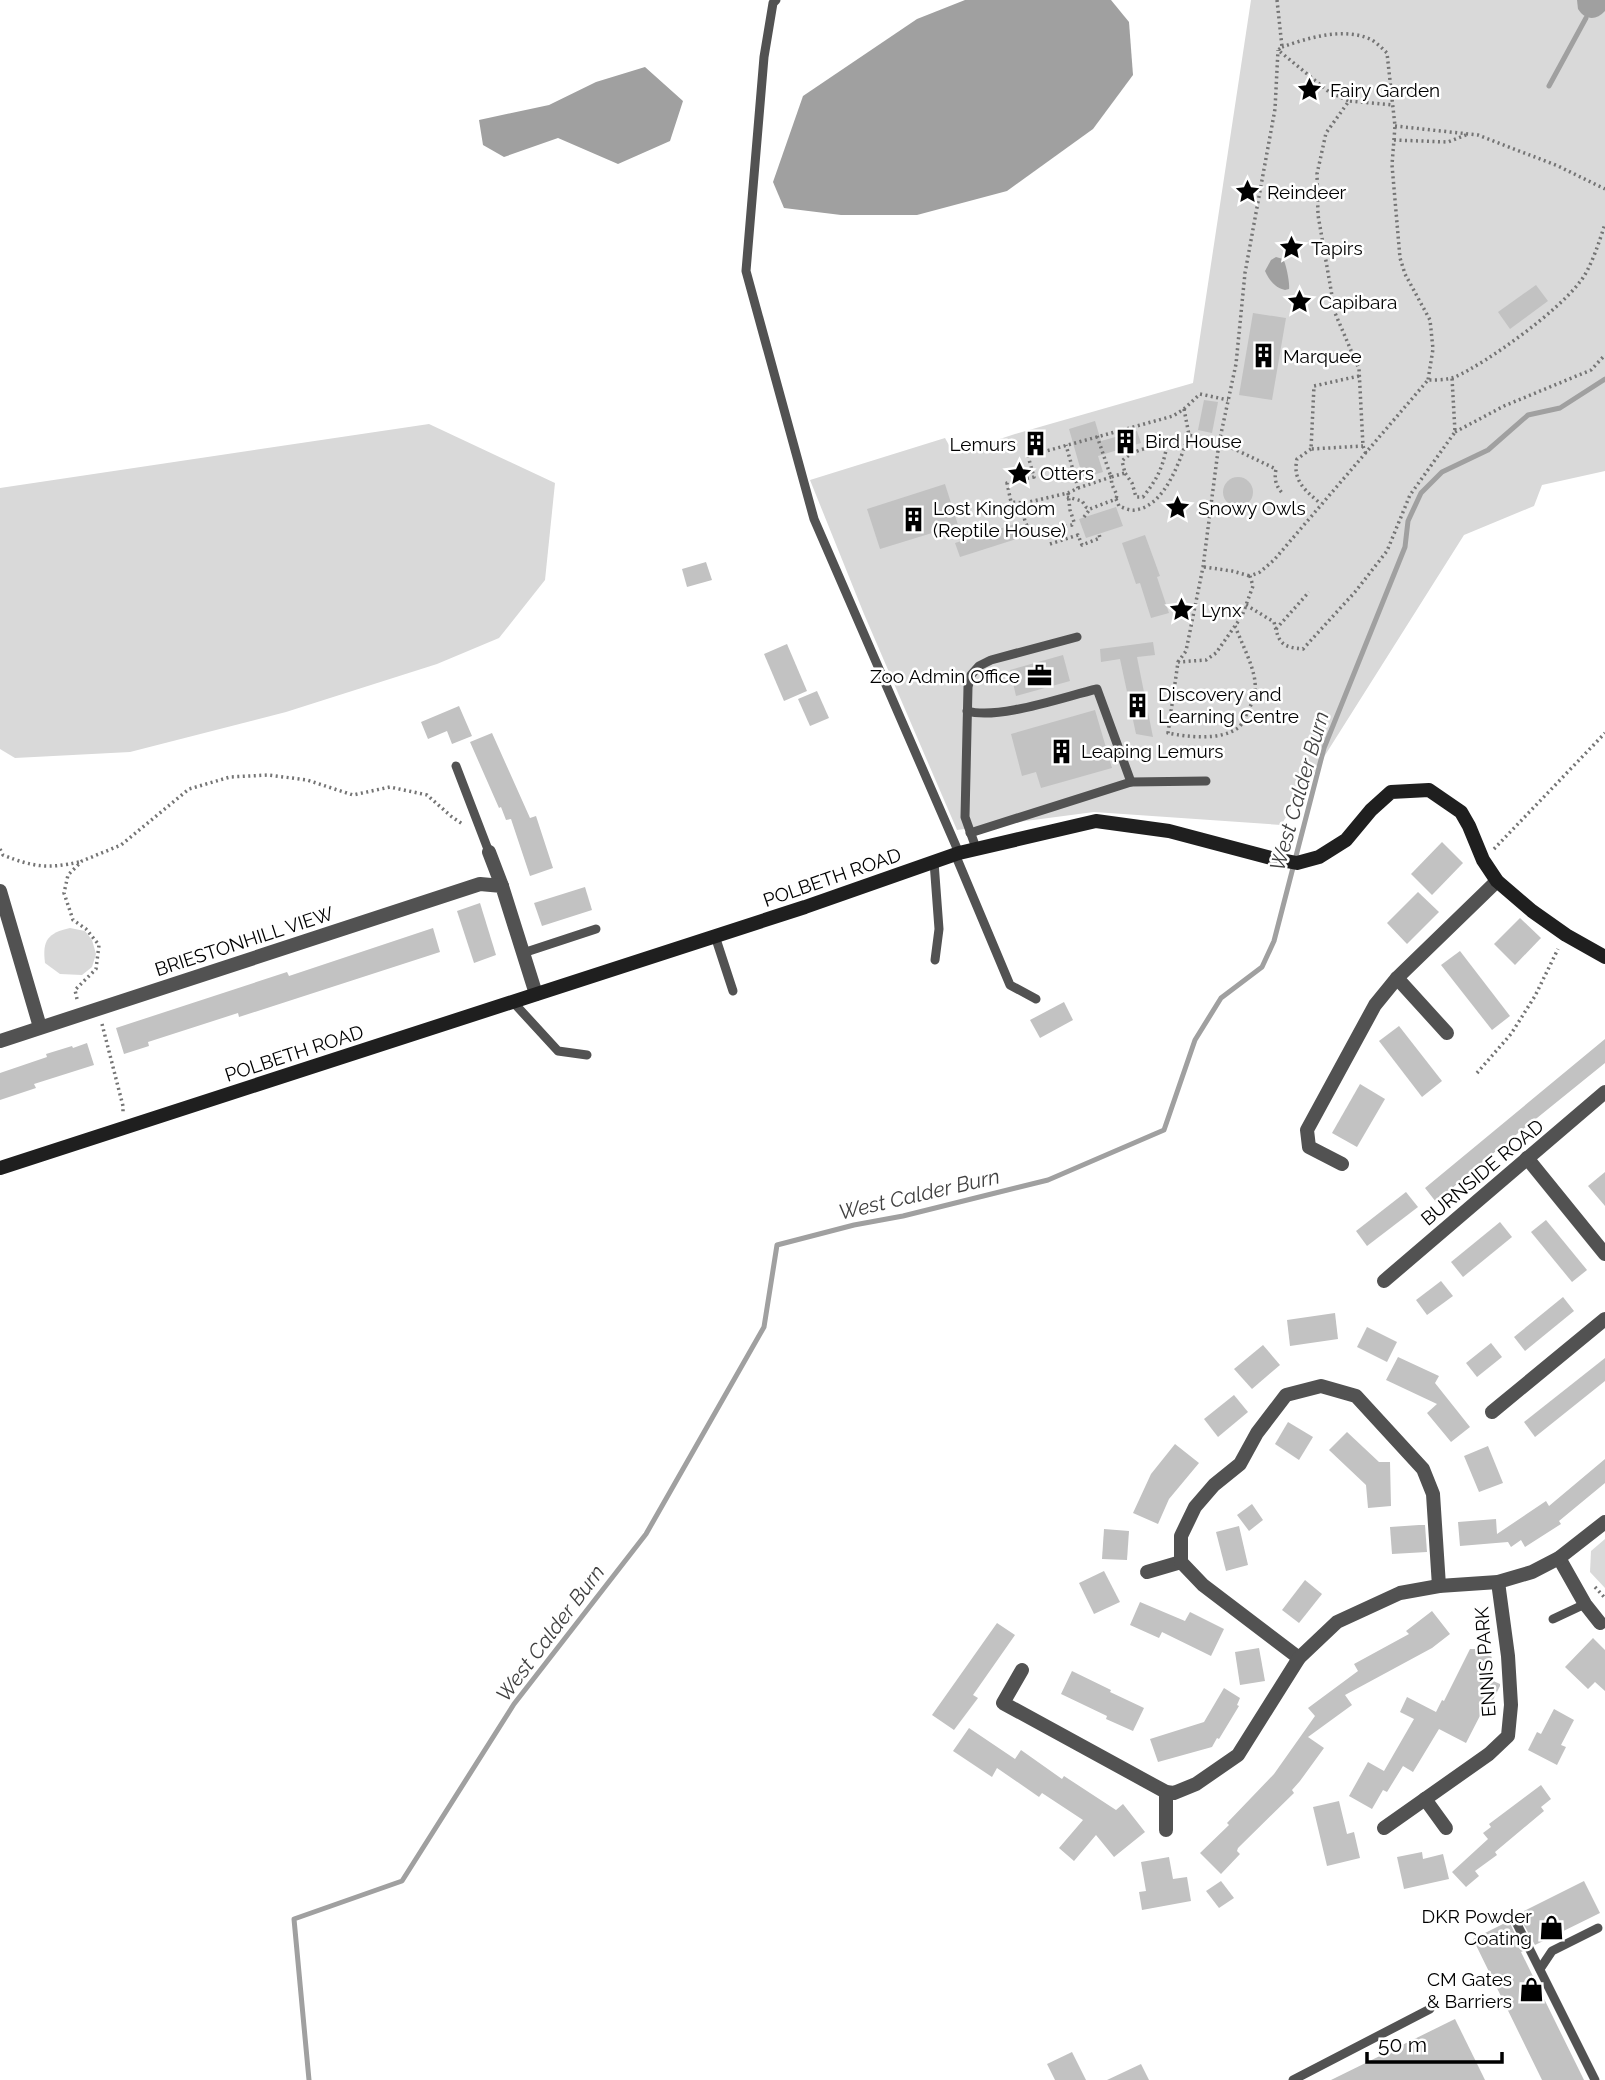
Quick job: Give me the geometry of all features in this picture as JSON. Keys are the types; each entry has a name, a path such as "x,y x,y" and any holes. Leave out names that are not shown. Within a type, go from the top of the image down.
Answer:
{"street":[{"name":"POLBETH ROAD","path":"0,1168 805,907 957,854 1096,821 1169,831 1297,863 1319,857 1346,841 1371,810 1391,792 1429,790 1461,812 1483,860 1497,881 1566,935 1605,957"},
{"path":"486,845 502,886 536,994"},
{"path":"1342,1164 1309,1147 1307,1130 1375,1005 1397,978 1497,881"},
{"name":"BRIESTONHILL VIEW","path":"0,1041 480,884 502,886"},
{"path":"0,891 40,1027"},
{"path":"1397,978 1447,1033"},
{"name":"BURNSIDE ROAD","path":"1384,1281 1605,1092"},
{"path":"1527,1158 1605,1254"},
{"path":"1492,1412 1605,1319"},
{"path":"1299,1658 1202,1586 1181,1562 1181,1536 1195,1507 1214,1485 1240,1464 1256,1433 1286,1395 1321,1386 1356,1396 1423,1469 1433,1494 1439,1586"},
{"path":"1498,1582 1532,1572 1559,1558 1605,1522"},
{"path":"1559,1558 1585,1604 1602,1627"},
{"path":"1147,1572 1181,1562"},
{"name":"ENNIS PARK","path":"1166,1792 1174,1793 1196,1784 1238,1755 1299,1658 1338,1622 1400,1593 1439,1586 1498,1582 1508,1657 1511,1705 1508,1736 1489,1754 1384,1828"},
{"path":"1022,1670 1003,1703 1166,1792 1166,1830"},
{"path":"1425,1799 1446,1828"}],"lane":[{"path":"776,0 773,4 764,57 746,271 814,519 1010,985 1036,999"},
{"path":"976,848 965,817 967,711 971,675 979,666 991,660 1077,638"},
{"path":"967,711 979,715 1001,713 1097,688 1131,782"},
{"path":"456,765 486,845"},
{"path":"970,833 1131,782 1206,781"},
{"path":"934,862 939,929 935,960"},
{"path":"523,953 596,929"},
{"path":"715,936 733,991"},
{"path":"513,1002 558,1051 587,1055"},
{"path":"1553,1619 1585,1604"},
{"path":"1516,1922 1595,2080"},
{"path":"1540,1969 1552,1951 1598,1928"},
{"path":"1293,2080 1430,2009"}],"path":[{"path":"1235,626 1256,687 1243,722 1238,728 1215,736 1192,737 1168,733 1178,662 1186,652 1203,567 1219,443 1236,364 1245,273 1275,109 1280,48 1277,0"},
{"path":"1203,567 1250,576 1260,572 1274,560 1428,380 1433,349 1430,320 1405,274 1400,258 1392,165 1395,126 1388,53 1373,40 1359,35 1333,34 1308,38 1280,48"},
{"path":"1280,48 1329,92 1349,101 1393,105"},
{"path":"1349,101 1326,133 1317,174 1318,215 1335,313 1359,369 1363,446 1366,454"},
{"path":"1395,126 1478,135 1558,166 1605,189"},
{"path":"1394,141 1448,142 1468,134"},
{"path":"1428,380 1452,378 1520,335 1560,304 1581,282 1605,224"},
{"path":"1246,605 1274,622 1278,640 1288,647 1303,649 1387,551 1410,495 1455,432 1504,406 1591,370 1605,355"},
{"path":"1311,449 1314,386 1359,376"},
{"path":"1452,378 1455,432"},
{"path":"1125,473 1079,488 1067,495 1025,503 1011,502 1007,483 1034,477 1028,456 1173,416 1200,394 1228,400"},
{"path":"1097,435 1119,506 1133,511 1158,497 1170,482 1189,435 1184,409"},
{"path":"1189,435 1219,443 1276,469 1277,487 1283,494"},
{"path":"1056,443 1059,451"},
{"path":"1066,445 1079,488"},
{"path":"1153,446 1161,446 1166,450 1157,480 1143,498 1136,497 1132,483 1125,473 1122,461 1128,455 1153,446"},
{"path":"1321,504 1302,487 1296,476 1297,459 1311,449 1363,446"},
{"path":"1042,447 1044,456"},
{"path":"1025,503 1023,512 1027,526 1034,533 1039,533 1072,525 1074,522 1067,495"},
{"path":"1067,495 1082,501 1090,509"},
{"path":"1084,517 1090,509 1116,499"},
{"path":"1097,506 1099,513"},
{"path":"1050,544 1078,535 1082,545 1091,539 1100,538 1099,534"},
{"path":"1178,662 1206,660 1216,653 1246,605 1253,586 1250,576"},
{"path":"1276,629 1309,592"},
{"path":"1483,860 1605,733"},
{"path":"0,849 3,855 27,864 58,867 82,861 121,845 190,789 230,777 268,775 307,780 354,795 390,787 427,795 486,845"},
{"path":"81,1014 75,990 96,969 99,945 86,929 73,920 64,893 68,875 82,861"},
{"path":"1477,1073 1511,1034 1535,996 1566,935"},
{"path":"98,1009 123,1106 121,1130"}],"shaded area":[{"path":"965,0 1111,0 1129,22 1133,75 1093,129 1007,191 917,215 841,215 784,208 773,182 803,96 917,19"},
{"path":"1251,0 1605,0 1605,471 1542,485 1534,506 1464,535 1281,825 1094,812 957,830 864,614 810,480 945,438 954,454 1193,383"},
{"path":"1577,0 1605,0 1605,11 1594,18 1587,17 1578,9"},
{"path":"645,67 683,101 670,141 618,164 558,138 504,157 483,145 479,120 549,105 596,82"},
{"path":"1276,257 1284,261 1289,289 1281,289 1275,285 1265,271"},
{"path":"429,424 555,483 545,580 499,638 437,664 286,712 130,752 15,758 0,749 0,488"},
{"path":"70,928 85,931 92,940 96,954 92,967 82,975 60,974 45,963 48,939 56,932"},
{"path":"1605,1539 1605,1588 1590,1572 1591,1551"}],"building":[{"path":"1536,285 1548,301 1510,329 1498,312"},
{"name":"Marquee","path":"1253,313 1286,318 1272,400 1239,395"},
{"path":"1204,400 1218,402 1212,433 1198,430"},
{"path":"1095,421 1101,441 1137,431 1141,443 1098,456 1103,472 1083,478 1069,429"},
{"path":"1238,477 1249,481 1253,492 1249,503 1238,507 1227,503 1223,492 1227,481"},
{"name":"Lost Kingdom (Reptile House)","path":"945,484 958,525 880,549 867,509"},
{"path":"1116,507 1123,526 1086,538 1079,519"},
{"path":"1018,523 1023,537 960,557 955,543"},
{"path":"1145,535 1160,576 1157,577 1169,613 1151,618 1140,583 1136,584 1122,543"},
{"path":"706,562 712,580 687,587 682,569"},
{"path":"1153,642 1155,655 1137,657 1153,737 1136,734 1120,659 1101,662 1100,649"},
{"path":"787,644 807,691 784,701 764,654"},
{"name":"Zoo Admin Office","path":"1063,655 1070,681 1016,696 1010,670"},
{"path":"817,691 829,718 810,726 798,699"},
{"path":"459,706 472,736 452,744 447,731 428,739 421,722"},
{"name":"Leaping Lemurs","path":"1095,710 1112,768 1041,788 1036,772 1022,776 1011,734"},
{"path":"492,733 530,818 536,816 553,868 530,876 511,819 506,820 501,807 499,808 470,742"},
{"path":"1442,842 1463,863 1432,895 1411,874"},
{"path":"585,887 592,910 542,926 534,903"},
{"path":"1418,892 1439,912 1407,944 1387,923"},
{"path":"480,903 496,955 474,963 457,911"},
{"path":"1520,918 1541,938 1515,965 1494,944"},
{"path":"433,928 440,952 239,1017 238,1013 148,1042 149,1046 124,1054 116,1028 287,972 289,976"},
{"path":"1460,951 1510,1016 1492,1030 1441,965"},
{"path":"1064,1002 1073,1020 1040,1038 1030,1020"},
{"path":"1399,1026 1442,1081 1422,1097 1379,1041"},
{"path":"1605,1039 1605,1063 1436,1202 1425,1188"},
{"path":"87,1043 94,1065 34,1084 36,1088 0,1100 0,1073 47,1057 46,1054"},
{"path":"1360,1084 1385,1099 1357,1147 1332,1133"},
{"path":"1605,1172 1605,1206 1588,1186"},
{"path":"1406,1192 1418,1207 1367,1246 1356,1231"},
{"path":"1546,1220 1587,1270 1572,1282 1531,1232"},
{"path":"1500,1222 1512,1237 1463,1277 1451,1262"},
{"path":"1441,1281 1453,1296 1427,1315 1416,1300"},
{"path":"1563,1297 1574,1311 1525,1351 1514,1337"},
{"path":"1335,1313 1338,1339 1290,1346 1287,1320"},
{"path":"1367,1327 1397,1342 1387,1362 1357,1347"},
{"path":"1491,1343 1502,1357 1477,1377 1466,1363"},
{"path":"1263,1345 1280,1365 1252,1389 1234,1369"},
{"path":"1398,1357 1439,1376 1435,1383 1470,1427 1451,1442 1427,1413 1437,1404 1386,1380"},
{"path":"1605,1358 1605,1381 1535,1437 1524,1422"},
{"path":"1234,1395 1248,1412 1218,1437 1204,1419"},
{"path":"1288,1422 1313,1437 1299,1460 1275,1444"},
{"path":"1347,1432 1379,1462 1390,1462 1391,1506 1368,1508 1366,1485 1329,1450"},
{"path":"1175,1444 1199,1463 1169,1499 1158,1524 1133,1513 1151,1474"},
{"path":"1488,1446 1503,1483 1479,1492 1464,1456"},
{"path":"1605,1459 1605,1483 1559,1521 1561,1524 1525,1547 1521,1540 1511,1547 1508,1542 1460,1546 1458,1522 1496,1519 1497,1534 1546,1501 1549,1506"},
{"path":"1252,1504 1263,1520 1249,1531 1237,1515"},
{"path":"1425,1525 1427,1552 1392,1554 1390,1527"},
{"path":"1239,1526 1248,1565 1226,1571 1216,1532"},
{"path":"1104,1529 1129,1531 1127,1560 1102,1559"},
{"path":"1104,1571 1120,1602 1094,1614 1079,1583"},
{"path":"1305,1580 1322,1594 1299,1623 1282,1610"},
{"path":"1140,1602 1185,1621 1190,1612 1224,1629 1211,1656 1162,1632 1159,1638 1130,1625"},
{"path":"1432,1611 1450,1634 1432,1648 1345,1695 1352,1705 1308,1737 1324,1748 1292,1790 1294,1793 1238,1848 1240,1854 1221,1874 1200,1853 1274,1774 1315,1716 1308,1708 1358,1671 1354,1664 1409,1634 1406,1631"},
{"path":"997,1623 1015,1635 973,1695 978,1698 954,1730 932,1715"},
{"path":"1593,1638 1605,1650 1605,1691 1595,1682 1588,1689 1565,1667"},
{"path":"1259,1648 1265,1681 1240,1685 1235,1652"},
{"path":"1470,1649 1492,1657 1482,1676 1500,1686 1490,1706 1486,1704 1466,1743 1439,1729 1413,1772 1403,1766 1387,1792 1383,1790 1372,1809 1349,1796 1368,1762 1384,1771 1414,1719 1400,1712 1407,1697 1436,1712"},
{"path":"1072,1671 1144,1708 1133,1731 1061,1694"},
{"path":"1224,1688 1240,1698 1237,1705 1239,1706 1212,1747 1158,1762 1150,1739 1204,1722"},
{"path":"1554,1709 1574,1720 1561,1745 1566,1747 1557,1765 1528,1750 1537,1732 1541,1734"},
{"path":"969,1728 1015,1759 1021,1750 1062,1779 1064,1776 1116,1810 1123,1804 1145,1832 1114,1857 1096,1835 1074,1861 1059,1848 1083,1820 1042,1793 1039,1797 997,1768 992,1777 953,1751"},
{"path":"1541,1785 1551,1799 1541,1807 1544,1811 1495,1852 1497,1855 1475,1871 1479,1876 1466,1887 1452,1872 1488,1839 1483,1833 1491,1827 1489,1824"},
{"path":"1339,1801 1347,1834 1354,1832 1360,1858 1327,1866 1313,1807"},
{"path":"1422,1852 1423,1859 1443,1854 1449,1879 1404,1889 1397,1857"},
{"path":"1169,1857 1173,1879 1187,1877 1191,1901 1142,1910 1139,1892 1146,1891 1141,1862"},
{"path":"1221,1881 1234,1898 1219,1908 1206,1891"},
{"path":"1584,1881 1600,1913 1535,1945 1519,1916"},
{"path":"1509,1921 1523,1951 1521,1952 1584,2080 1542,2080 1473,1939"},
{"path":"1455,2019 1485,2080 1331,2080"},
{"path":"1072,2052 1086,2080 1055,2080 1047,2064"},
{"path":"1141,2064 1149,2080 1107,2080"}],"waterway":[{"path":"1549,86 1586,18"},
{"name":"West Calder Burn","path":"309,2080 294,1919 402,1881 514,1704 646,1534 764,1327 777,1245 1048,1180 1164,1130 1195,1040 1221,998 1262,967 1274,941 1324,748 1405,547 1408,521 1421,493 1442,472 1488,450 1528,415 1560,408 1605,379"}],"place":[{"name":"Fairy Garden","path":"1310,90"},
{"name":"Reindeer","path":"1247,192"},
{"name":"Tapirs","path":"1291,248"},
{"name":"Capibara","path":"1299,302"},
{"name":"Marquee","path":"1263,356"},
{"name":"Bird House","path":"1125,441"},
{"name":"Lemurs","path":"1036,444"},
{"name":"Otters","path":"1020,473"},
{"name":"Snowy Owls","path":"1178,508"},
{"name":"Lost Kingdom (Reptile House)","path":"913,519"},
{"name":"Lynx","path":"1181,610"},
{"name":"Zoo Admin Office","path":"1040,676"},
{"name":"Discovery and Learning Centre","path":"1138,705"},
{"name":"Leaping Lemurs","path":"1061,751"},
{"name":"DKR Powder Coating","path":"1552,1927"},
{"name":"CM Gates & Barriers","path":"1532,1990"}]}
